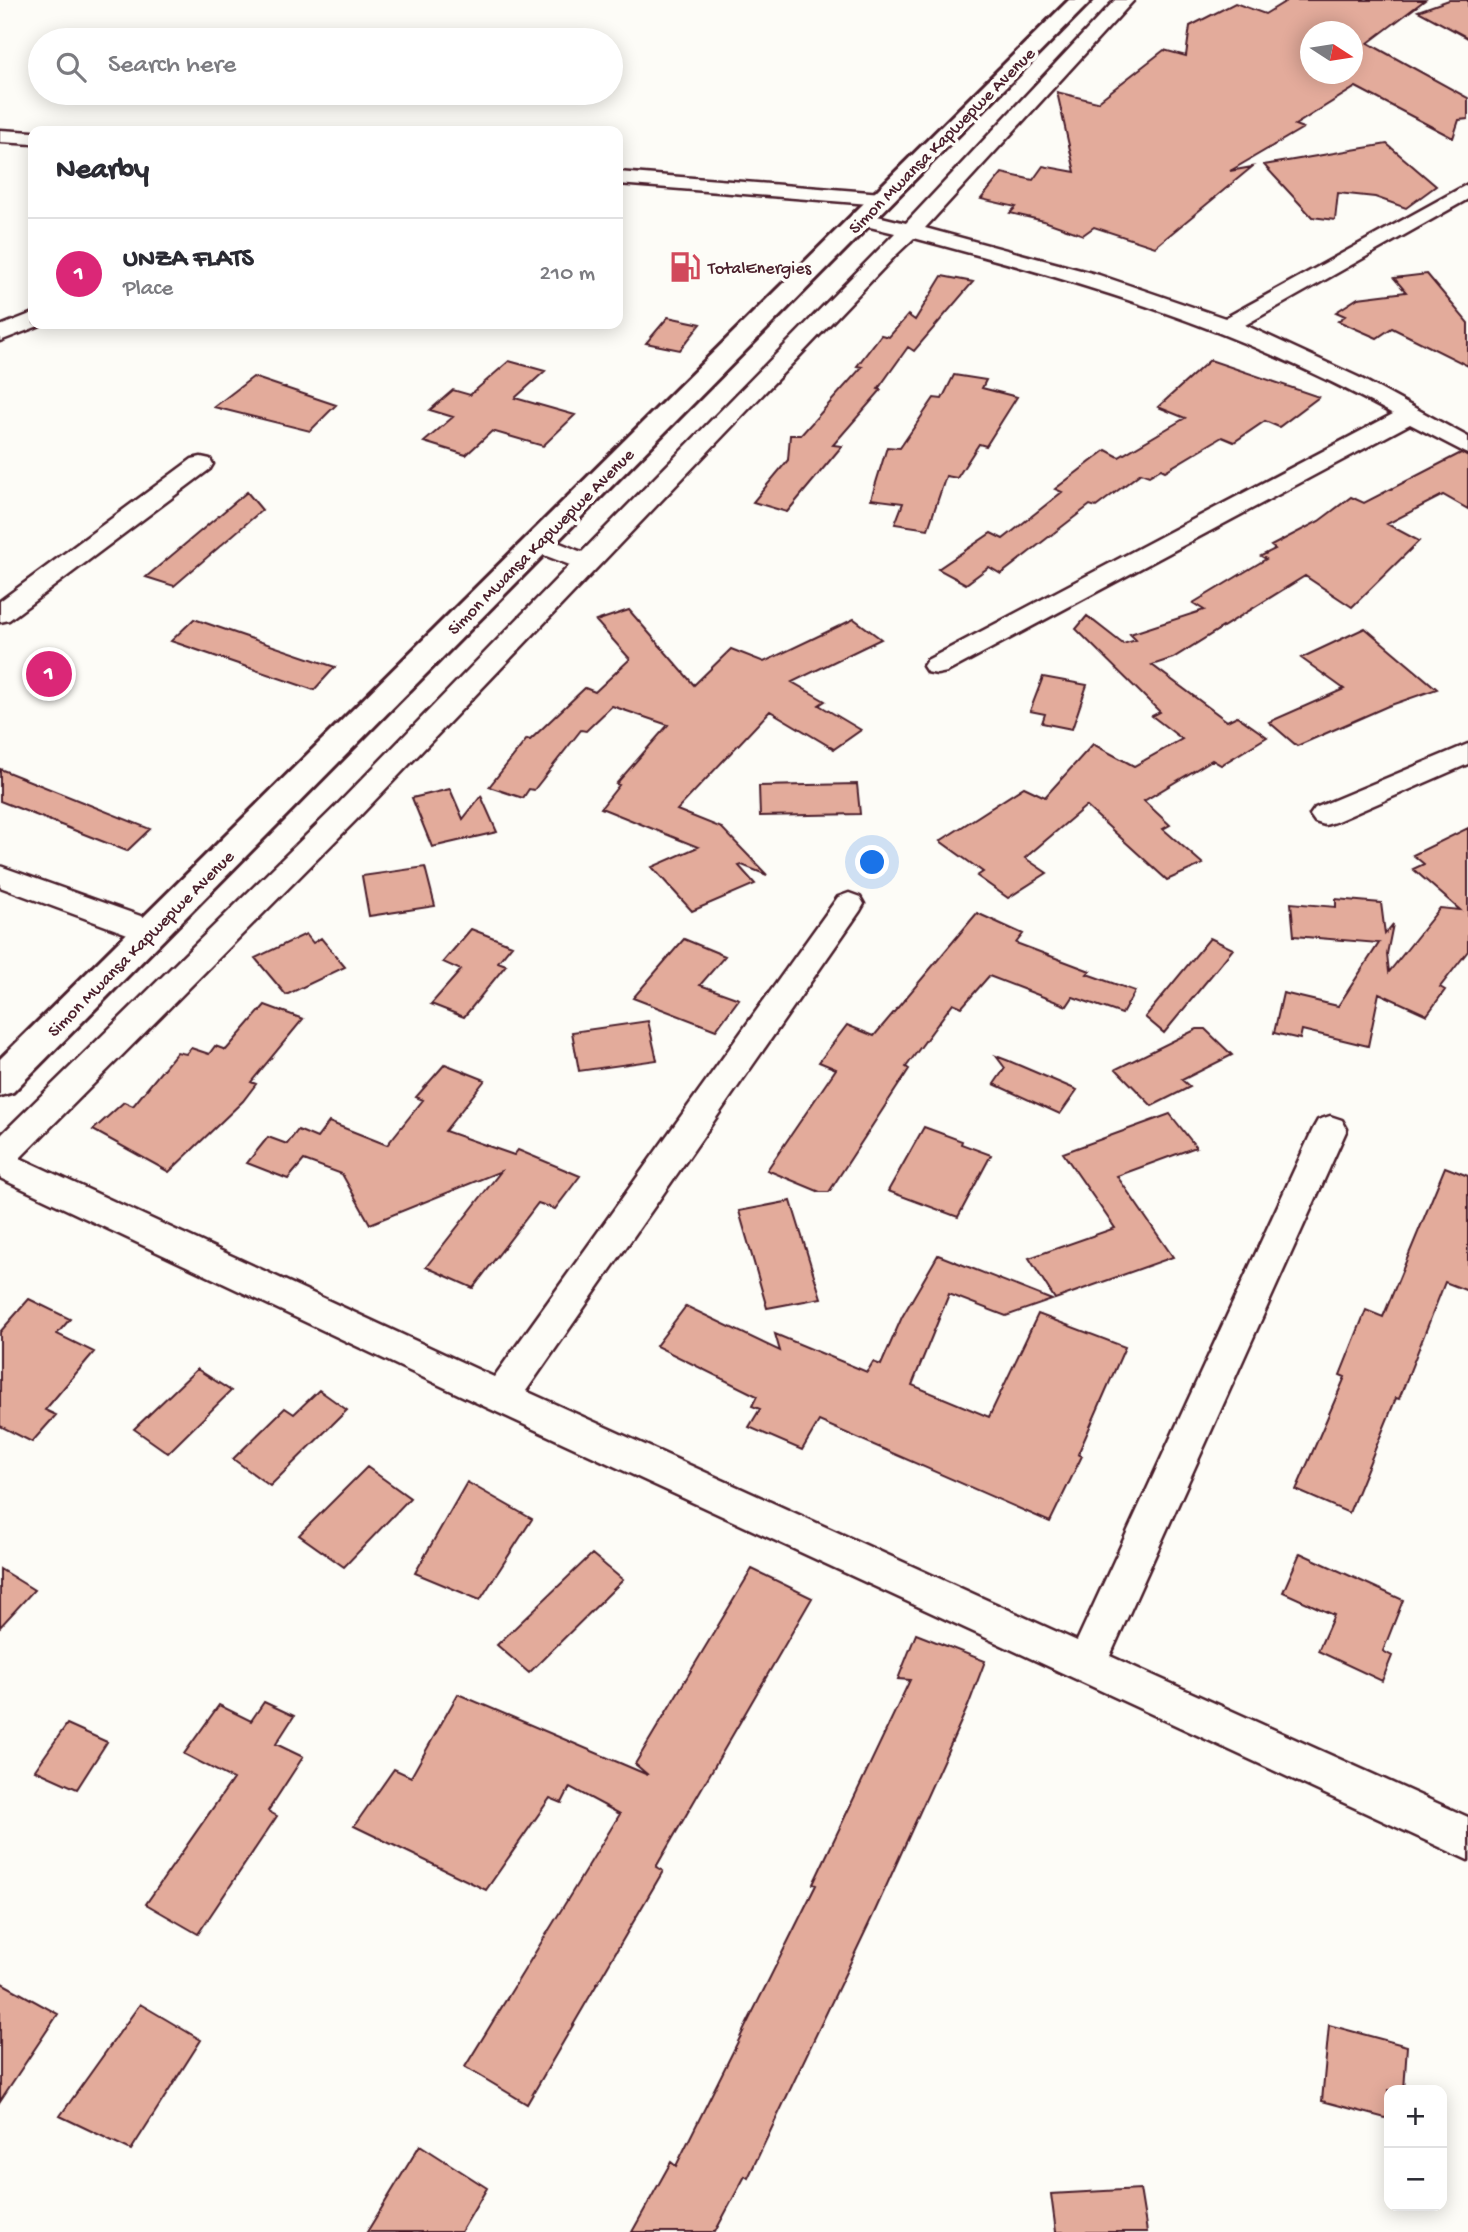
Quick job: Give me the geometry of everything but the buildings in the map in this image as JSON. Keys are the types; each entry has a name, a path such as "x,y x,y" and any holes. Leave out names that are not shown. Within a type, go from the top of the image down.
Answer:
{"main road":[{"name":"Simon Mwansa Kapwepwe Avenue","path":"0,1083 1082,0"}],"street":[{"path":"0,1157 347,812 888,250 910,231 1125,0"},
{"path":"0,136 28,138"},
{"path":"623,179 872,209 910,231 1071,274 1227,326 1342,377 1468,447"},
{"path":"1227,326 1468,190"},
{"path":"0,334 28,322"},
{"path":"937,666 1411,414"},
{"path":"0,614 201,464"},
{"path":"537,544 587,563"},
{"path":"1325,815 1468,753"},
{"path":"0,876 152,932"},
{"path":"501,1397 849,904"},
{"path":"1086,1665 1330,1129"},
{"path":"0,1163 501,1397 1468,1839"}],"place":[{"name":"TotalEnergies","path":"685,267"},
{"name":"UNZA FLATS","path":"49,674"}]}
